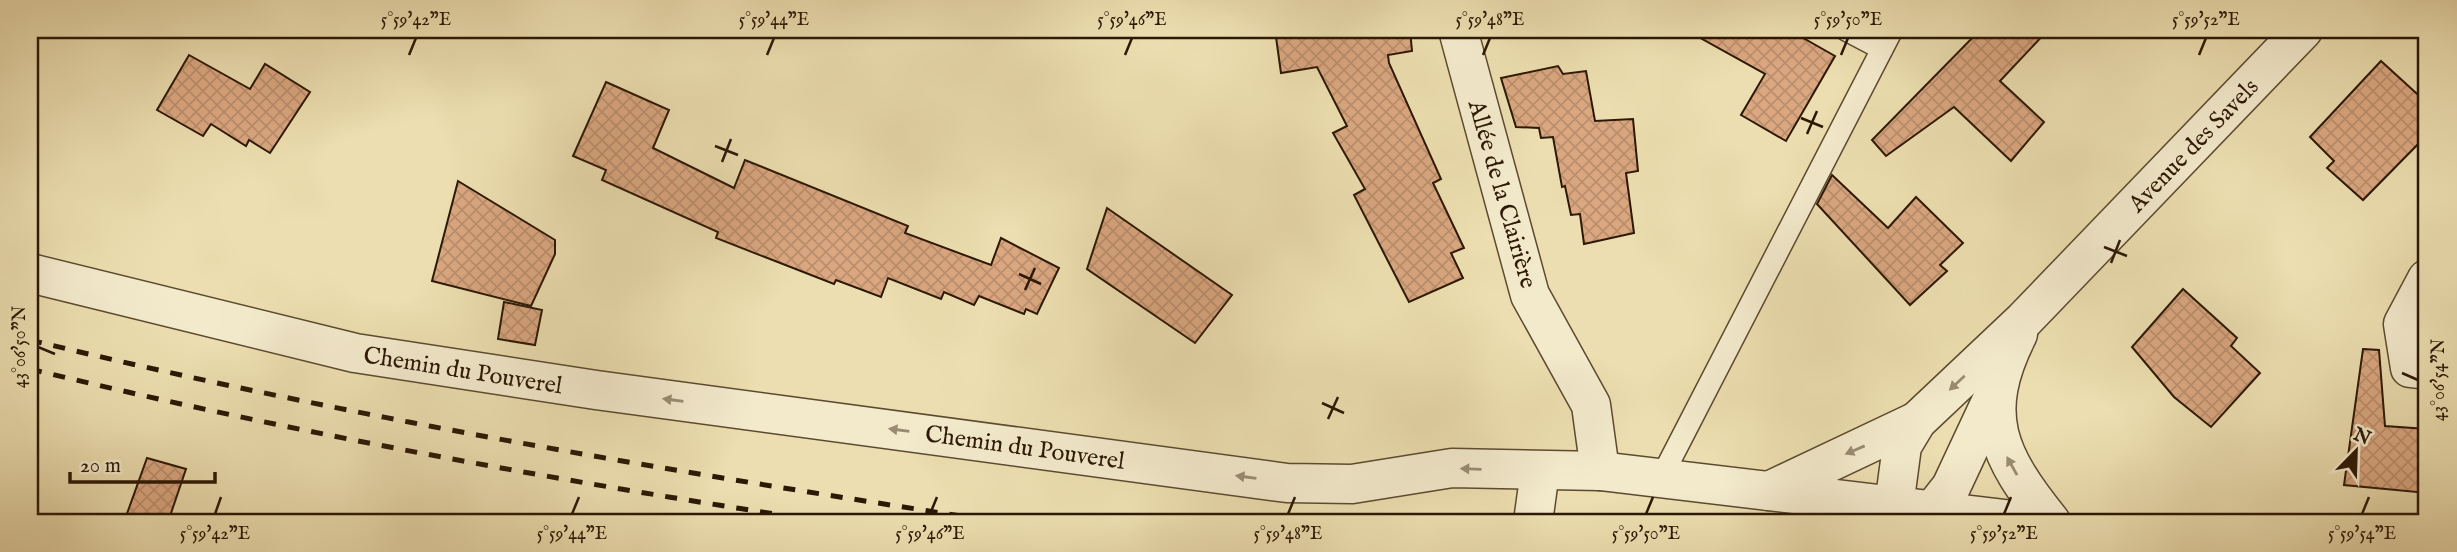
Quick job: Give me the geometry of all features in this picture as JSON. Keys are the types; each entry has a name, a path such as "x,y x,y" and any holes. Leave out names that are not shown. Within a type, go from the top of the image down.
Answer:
{"street":[{"name":"Allée de la Clairière","path":"1458,30 1530,295 1591,405 1600,471"},
{"name":"Avenue des Savels","path":"1894,506 1902,446 1917,421 2024,320 2303,30"},
{"name":"Chemin du Pouverel","path":"30,273 355,354 610,392 1287,483 1352,484 1452,468 1600,471 2030,522"},
{"path":"2427,279 2403,324 2410,368 2427,370"},
{"name":"Avenue des Savels","path":"1932,511 1951,487 1996,391 2007,356 2024,320"},
{"name":"Avenue des Savels","path":"1996,391 2004,452 2025,489 2051,522"},
{"name":"Avenue des Savels","path":"1769,491 1917,421"},
{"path":"1533,522 1540,471"}],"lane":[{"path":"1846,30 1882,49"},
{"path":"1662,477 1892,30"}],"building":[{"path":"1275,30 1410,30 1412,51 1388,55 1389,63 1441,179 1433,183 1464,248 1451,253 1463,278 1409,302 1354,195 1365,189 1333,133 1347,126 1317,67 1281,73"},
{"path":"1686,30 1789,30 1835,56 1786,141 1741,115 1765,74"},
{"path":"1980,30 2048,30 2000,81 2044,122 2011,161 1954,107 1886,156 1872,140"},
{"path":"189,55 250,89 265,64 310,92 270,153 249,140 246,146 211,124 203,136 157,110"},
{"path":"2381,61 2427,103 2427,135 2363,200 2327,168 2334,161 2310,137"},
{"path":"1558,66 1563,74 1586,71 1595,121 1633,119 1638,171 1626,173 1634,233 1584,244 1580,214 1571,215 1565,186 1562,187 1553,137 1541,138 1539,128 1516,127 1501,78"},
{"path":"606,82 669,110 653,148 734,188 745,160 908,226 905,233 991,265 1001,238 1059,268 1037,314 1026,309 1024,314 979,296 974,305 944,292 941,299 888,278 881,297 836,280 834,284 716,238 718,232 602,180 606,170 573,156"},
{"path":"1832,175 1888,228 1916,197 1963,243 1940,265 1947,271 1910,305 1817,204"},
{"path":"458,181 555,240 555,254 531,306 432,281"},
{"path":"1107,208 1232,295 1195,343 1087,269"},
{"path":"2183,289 2237,338 2231,346 2260,373 2211,427 2174,397 2132,347"},
{"path":"504,302 542,310 535,345 498,339"},
{"path":"2363,349 2379,350 2385,426 2427,429 2427,493 2344,485"},
{"path":"147,458 186,469 168,522 124,522"}],"railway":[{"path":"30,340 271,394 513,442 1000,522"},
{"path":"30,369 327,435 626,490 826,522"}]}
